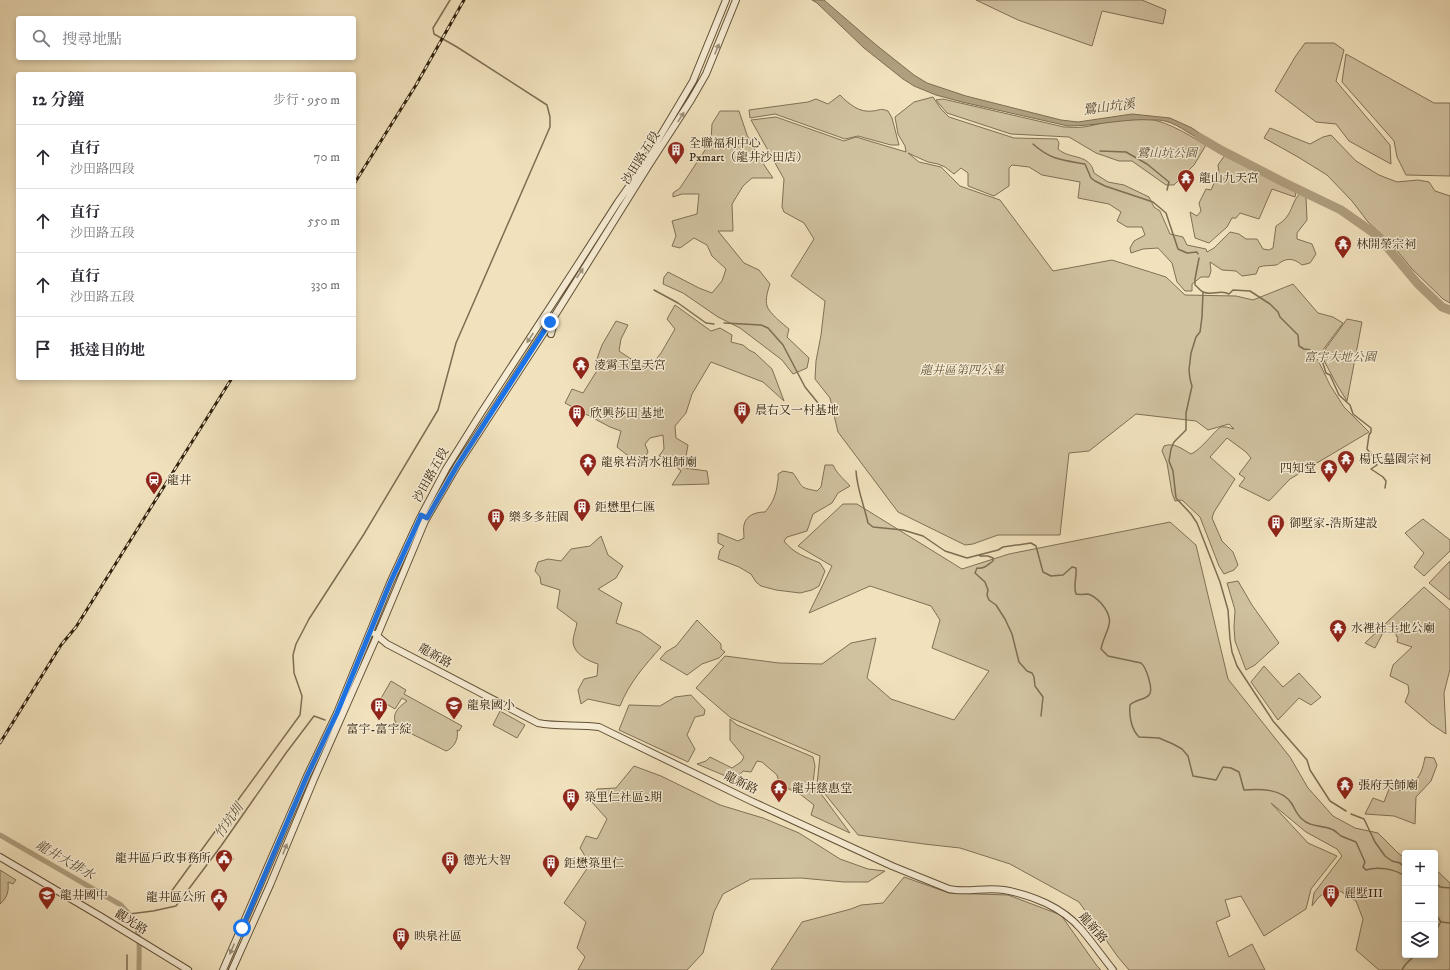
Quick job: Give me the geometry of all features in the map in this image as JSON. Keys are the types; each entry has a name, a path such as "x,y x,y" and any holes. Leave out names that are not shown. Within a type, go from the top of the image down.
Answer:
{"street":[{"name":"沙田路五段","path":"223,970 307,776 337,713 390,583 424,517 446,469 543,319 555,295 553,291 558,295 628,186 637,175 693,81 726,0"},
{"name":"沙田路五段","path":"232,970 377,636 424,517 491,415 573,285 626,207 701,84 736,0"},
{"path":"626,207 624,200 637,175"},
{"name":"沙田路五段","path":"600,244 604,233 615,215 612,211"},
{"path":"558,295 562,297 562,300 553,313 549,324 551,334 552,325 566,302 573,285"},
{"path":"483,410 491,415"},
{"name":"龍新路","path":"371,630 387,644 538,723 557,726 586,725 599,727 751,801 892,866 949,889 958,891 989,889 1004,890 1042,900 1067,915 1081,928 1112,970"},
{"name":"觀光路","path":"0,857 188,970"},
{"path":"250,908 258,911"}],"green space":[{"path":"976,0 1142,0 1166,10 1163,24 1102,11 1092,46 1018,20"},
{"path":"1305,43 1334,43 1344,50 1336,81 1390,145 1391,164 1349,141 1336,124 1316,122 1275,91"},
{"path":"1346,54 1434,103 1450,103 1450,176 1406,175 1397,157 1394,141 1342,82"},
{"path":"840,95 851,105 863,111 882,109 888,111 892,118 899,145 891,145 858,136 845,139 775,114 750,118 749,110 808,102 816,99 828,104"},
{"name":"龍井區第四公墓","path":"933,97 941,109 949,117 1014,138 1057,139 1059,143 1058,149 1068,155 1088,162 1094,173 1108,182 1124,185 1149,197 1154,207 1160,211 1170,234 1183,237 1187,245 1206,249 1207,252 1214,248 1230,232 1239,234 1246,239 1257,239 1263,249 1269,250 1273,248 1276,226 1289,214 1300,193 1306,197 1307,220 1297,233 1297,239 1312,244 1316,254 1310,263 1302,265 1290,259 1284,260 1276,265 1259,267 1256,274 1242,276 1236,271 1222,270 1210,262 1211,271 1209,277 1201,277 1192,284 1192,291 1185,291 1177,282 1172,263 1158,248 1143,249 1131,253 1130,248 1134,241 1145,235 1142,227 1127,227 1117,221 1121,212 1109,204 1078,198 1080,182 1042,175 1029,167 1012,165 1009,168 1009,186 994,196 968,186 968,173 961,168 954,174 945,167 928,162 908,153 919,162 941,167 960,186 1000,200 1053,271 1112,260 1166,277 1185,295 1236,296 1253,300 1293,284 1318,313 1333,317 1343,323 1317,358 1330,385 1344,407 1369,432 1290,479 1269,501 1239,486 1245,478 1239,474 1251,458 1246,452 1227,438 1210,457 1235,479 1214,512 1212,518 1222,541 1233,552 1238,565 1234,570 1224,574 1219,566 1200,517 1182,500 1175,501 1172,493 1167,463 1162,451 1164,446 1171,445 1191,454 1221,427 1234,429 1229,424 1208,430 1196,421 1136,414 1089,451 1069,453 1060,535 998,535 973,544 965,545 898,512 838,432 830,398 815,379 816,361 825,301 791,276 814,239 804,223 784,212 782,207 784,179 751,120 776,117 844,141 856,137 906,152 905,146 898,134 895,117 914,102"},
{"name":"鷺山坑公園","path":"943,99 1064,127 1083,127 1131,117 1147,118 1165,123 1190,135 1206,145 1194,165 1174,185 1166,185 1132,161 1119,161 1096,153 1069,137 1011,134 947,113 936,100"},
{"path":"720,111 739,111 747,135 758,156 773,178 752,178 743,186 732,204 733,231 718,231 744,263 759,270 770,284 766,303 768,309 789,329 787,337 809,358 807,368 793,374 782,360 740,328 718,317 683,293 663,284 664,277 668,272 712,293 722,281 726,269 712,256 707,245 694,238 680,248 672,246 676,236 672,221 697,214 699,194 682,194 673,197 673,193 680,188 711,141 712,124"},
{"path":"1270,128 1310,144 1323,137 1331,135 1356,161 1379,175 1397,182 1418,180 1429,182 1435,191 1450,196 1450,303 1443,299 1412,269 1391,243 1368,222 1352,201 1327,175 1264,138"},
{"path":"1225,155 1296,192 1295,197 1272,189 1259,219 1240,213 1236,218 1232,218 1227,227 1209,243 1195,238 1190,212 1197,216 1201,211 1199,203 1206,189 1211,190 1219,172 1218,165"},
{"path":"675,305 711,331 720,328 732,335 731,342 743,345 755,353 772,369 784,401 763,382 711,362 692,394 686,413 675,426 676,438 688,445 684,468 707,471 709,484 672,485 681,471 666,458 659,456 664,449 663,435 650,438 645,444 648,452 643,461 636,462 617,447 621,431 610,427 565,403 572,389 583,393 598,369 595,364 602,345 616,321 628,325 621,339 619,351 640,365 649,368 661,353 675,329 667,319"},
{"name":"富宇大地公園","path":"1347,319 1362,322 1347,401 1321,355"},
{"path":"825,465 833,465 850,486 838,493 832,503 813,514 807,531 787,537 784,541 796,552 820,563 825,571 819,586 812,590 800,593 776,590 761,586 756,582 751,574 739,567 718,559 720,550 724,546 718,543 718,533 738,541 744,538 744,526 749,516 755,513 765,512 771,503 776,491 778,474 783,471 793,473 804,488 817,491 821,487"},
{"path":"843,504 857,504 962,569 1009,554 1170,522 1196,545 1228,679 1290,757 1308,788 1333,816 1355,828 1378,833 1402,856 1402,958 1438,958 1438,872 1450,883 1450,970 1379,970 1356,950 1363,919 1356,901 1332,886 1318,898 1312,906 1314,893 1342,856 1337,849 1306,832 1271,803 1308,843 1337,856 1311,889 1306,909 1264,936 1241,896 1225,900 1230,916 1216,922 1229,957 1252,944 1265,970 1129,970 1079,902 1010,864 960,848 858,835 817,784 820,756 731,718 696,688 725,656 779,663 822,664 851,643 876,638 867,678 891,699 954,720 989,671 932,648 940,620 931,606 870,586 809,613 832,566 798,546"},
{"path":"1423,519 1450,540 1450,551 1424,576 1414,567 1424,553 1405,533"},
{"path":"601,536 608,555 623,566 616,578 598,589 622,603 616,623 640,632 661,647 633,682 620,706 588,699 581,704 578,690 584,679 597,676 598,664 586,659 576,650 573,637 577,623 557,608 560,590 541,584 540,577 535,571 538,562 548,559 561,561 571,549 590,546"},
{"path":"1450,561 1450,600 1429,583"},
{"path":"1238,581 1252,605 1279,643 1255,665 1246,670 1235,641 1235,610 1227,583"},
{"path":"1424,587 1450,610 1450,669 1444,693 1446,734 1431,724 1405,702 1409,692 1408,685 1390,676 1393,665 1412,647 1397,642 1397,628 1387,625 1375,648 1365,643"},
{"path":"697,620 721,644 721,649 725,652 719,658 702,664 687,675 660,659 666,652 676,646"},
{"path":"1264,666 1283,687 1299,673 1321,697 1311,705 1299,698 1278,720 1251,682"},
{"path":"391,681 406,690 404,694 462,726 459,731 457,730 457,740 451,748 446,751 398,727 395,719 396,712 400,706 407,701 402,698 395,709 380,700"},
{"path":"691,695 705,710 704,715 695,717 687,735 695,749 688,762 619,730 629,705 660,706 675,697"},
{"path":"500,711 525,725 517,738 493,725"},
{"path":"730,719 737,725 813,757 815,766 813,783 850,833 811,815 814,805 800,794 780,785 777,775 762,762 757,761 751,772 743,771 735,780 697,764 706,761 710,757 732,768 741,762 744,757 730,740"},
{"path":"1425,757 1434,758 1437,765 1431,781 1416,797 1415,824 1394,816 1365,814 1373,798 1384,802 1391,784 1400,791 1414,781 1421,772"},
{"path":"634,766 661,776 720,805 763,818 799,833 840,859 868,869 885,871 868,882 844,882 801,878 751,879 723,894 714,912 703,953 687,970 578,970 585,957 577,948 586,922 564,903 590,864 580,848 586,836 597,839 607,819 590,800 597,789 616,788"},
{"path":"0,870 16,880 13,884 8,882 7,894 0,904"},
{"path":"904,877 949,893 1008,895 1061,915 1101,970 771,970 802,922 861,905 883,903"}],"shaded area":[{"path":"812,0 824,0 875,44 914,75 927,83 966,96 1061,120 1078,122 1132,114 1170,118 1192,128 1205,137 1209,143 1176,125 1162,120 1132,120 1068,126 936,95 914,86 903,79 864,48"}],"waterway":[{"path":"168,896 300,715 302,696 294,673 293,655 296,644 309,619 364,534 438,410 456,343 550,127 550,117 547,105 457,47 434,34 433,28 450,0"},
{"name":"鷺山坑溪","path":"1199,137 1285,183 1341,210 1378,236 1417,283 1442,307 1450,310"},
{"path":"1033,144 1051,156 1085,164 1091,178 1105,186 1153,202 1166,213 1178,249 1187,253 1197,252 1198,254"},
{"path":"1100,151 1126,152 1147,164 1169,182 1167,190"},
{"path":"1199,258 1195,285 1201,291 1206,293 1223,292 1229,294 1233,290 1250,291 1270,304 1278,312 1280,317 1298,335 1299,346 1304,349 1312,350 1321,357 1326,373 1330,375 1339,395 1350,405 1353,414 1371,428 1367,449 1377,465 1371,469 1383,477 1386,481 1385,488"},
{"path":"654,290 678,303 706,323 714,324"},
{"path":"1203,292 1200,332 1196,337 1191,353 1189,370 1192,386 1186,413 1186,430 1174,442 1169,461 1173,471 1176,498 1197,523 1220,582 1228,610 1232,652 1237,666 1273,721 1307,760 1310,770 1330,801 1346,811"},
{"path":"724,323 761,325 768,328 783,345 805,387 827,414"},
{"path":"856,471 859,491 868,523 873,527 903,530 923,536 945,551 967,558 998,550 1003,547 1031,543 1036,546 1043,572 1051,576 1063,575 1072,567 1076,568 1076,594 1088,594 1094,596 1101,603 1109,616 1109,626 1101,649 1108,656 1141,663 1147,674 1151,688 1149,695 1130,705 1131,722 1136,734 1139,737 1159,738 1182,749 1188,756 1193,776 1216,780 1223,767 1231,768 1239,772 1244,790 1264,790 1277,792 1283,795 1288,799 1299,816 1305,822 1335,831 1341,836 1356,842 1365,862 1363,867 1366,870 1376,868 1386,869 1402,875"},
{"path":"980,556 988,556 993,558 993,561 986,566 977,568 975,573 985,582 989,600 996,605 1005,619 1012,634 1019,662 1027,671 1032,673 1034,677 1035,686 1043,697 1041,716"},
{"name":"竹坑圳","path":"129,914 176,906 314,716 325,720"},
{"path":"1351,814 1364,819 1375,842 1385,856 1402,865"},
{"name":"龍井大排水","path":"0,835 121,905 133,920 138,935 139,970"},
{"path":"216,853 233,859"},
{"path":"1438,885 1440,887 1450,888"},
{"path":"1438,918 1441,922 1450,923"},
{"path":"1438,927 1440,923"},
{"path":"127,955 127,970"},
{"path":"1402,970 1412,958"}],"railway":[{"path":"356,181 416,85 464,0"},
{"path":"0,743 61,645 76,627 231,380"}],"place":[{"name":"全聯福利中心 Pxmart（龍井沙田店）","path":"676,165"},
{"name":"龍山九天宮","path":"1186,193"},
{"name":"林開榮宗祠","path":"1343,259"},
{"name":"凌霄玉皇天宮","path":"581,380"},
{"name":"晨右又一村基地","path":"742,425"},
{"name":"欣興莎田 基地","path":"577,428"},
{"name":"楊氏墓園宗祠","path":"1346,474"},
{"name":"龍泉岩清水祖師廟","path":"588,477"},
{"name":"四知堂","path":"1329,483"},
{"name":"龍井","path":"154,495"},
{"name":"鉅懋里仁匯","path":"582,522"},
{"name":"樂多多莊園","path":"496,532"},
{"name":"御墅家-浩斯建設","path":"1276,538"},
{"name":"水裡社土地公廟","path":"1338,643"},
{"name":"龍泉國小","path":"454,720"},
{"name":"富宇-富宇綻","path":"379,721"},
{"name":"張府天師廟","path":"1345,800"},
{"name":"龍井慈惠堂","path":"779,803"},
{"name":"築里仁社區2期","path":"571,812"},
{"name":"龍井區戶政事務所","path":"224,873"},
{"name":"德光大智","path":"450,875"},
{"name":"鉅懋築里仁","path":"551,878"},
{"name":"麗墅III","path":"1331,908"},
{"name":"龍井國中","path":"47,910"},
{"name":"龍井區公所","path":"219,912"},
{"name":"映泉社區","path":"401,951"}],"route":[{"path":"242,928 307,776 337,713 390,583 421,515 427,518 457,466 550,322"}]}
